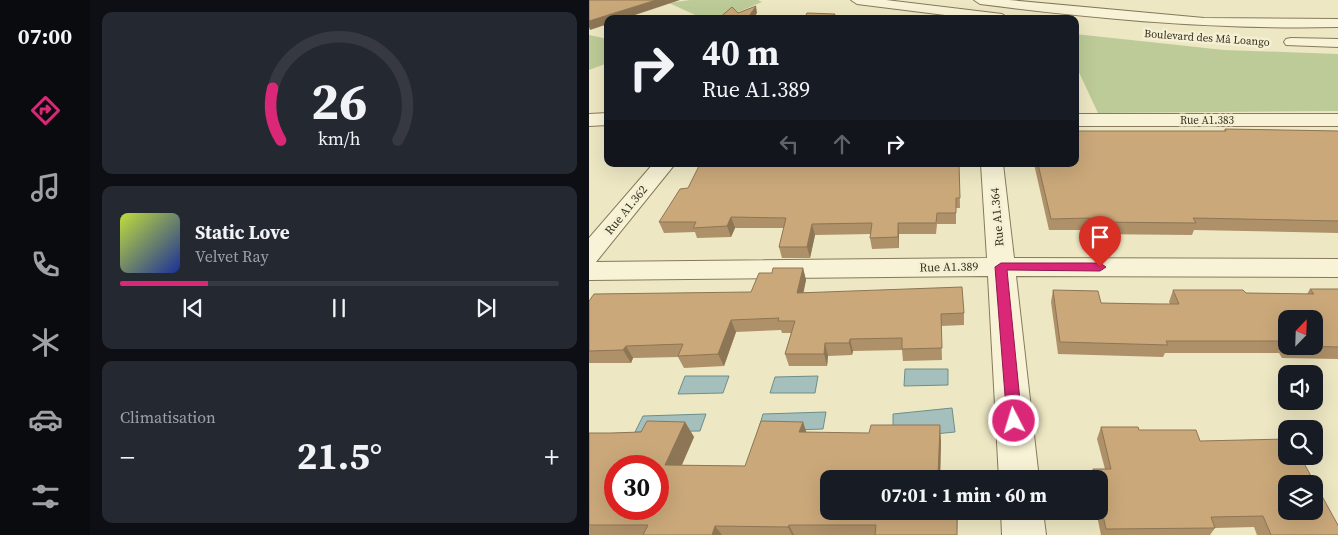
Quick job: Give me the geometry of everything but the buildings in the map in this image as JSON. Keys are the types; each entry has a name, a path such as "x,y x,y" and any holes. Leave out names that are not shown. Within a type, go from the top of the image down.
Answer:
{"street":[{"path":"857,0 976,15"},
{"path":"980,0 1177,21 1255,25 1338,23"},
{"name":"Boulevard des Mâ Loango","path":"1278,42 1338,43"},
{"path":"589,120 604,120"},
{"name":"Rue A1.383","path":"1079,120 1338,120"},
{"name":"Rue A1.362","path":"589,255 662,167"},
{"name":"Rue A1.364","path":"992,167 1018,470"},
{"name":"Rue A1.389","path":"589,271 1001,267 1338,268"},
{"path":"1023,520 1024,535"}],"green space":[{"path":"690,0 758,0 762,2 731,15 695,15 669,3"},
{"path":"1079,34 1224,50 1338,54 1338,111 1098,113 1079,73"},
{"path":"589,35 604,38 604,64 589,70"}],"water":[{"path":"905,369 948,369 948,385 904,386"},
{"path":"685,376 729,376 723,393 678,394"},
{"path":"818,376 815,393 770,393 775,377"},
{"path":"952,408 955,432 893,438 893,414"},
{"path":"826,412 823,429 758,431 763,414"},
{"path":"706,414 700,431 635,432 643,416"}],"route":[{"path":"1014,421 1001,267 1100,267"}]}
